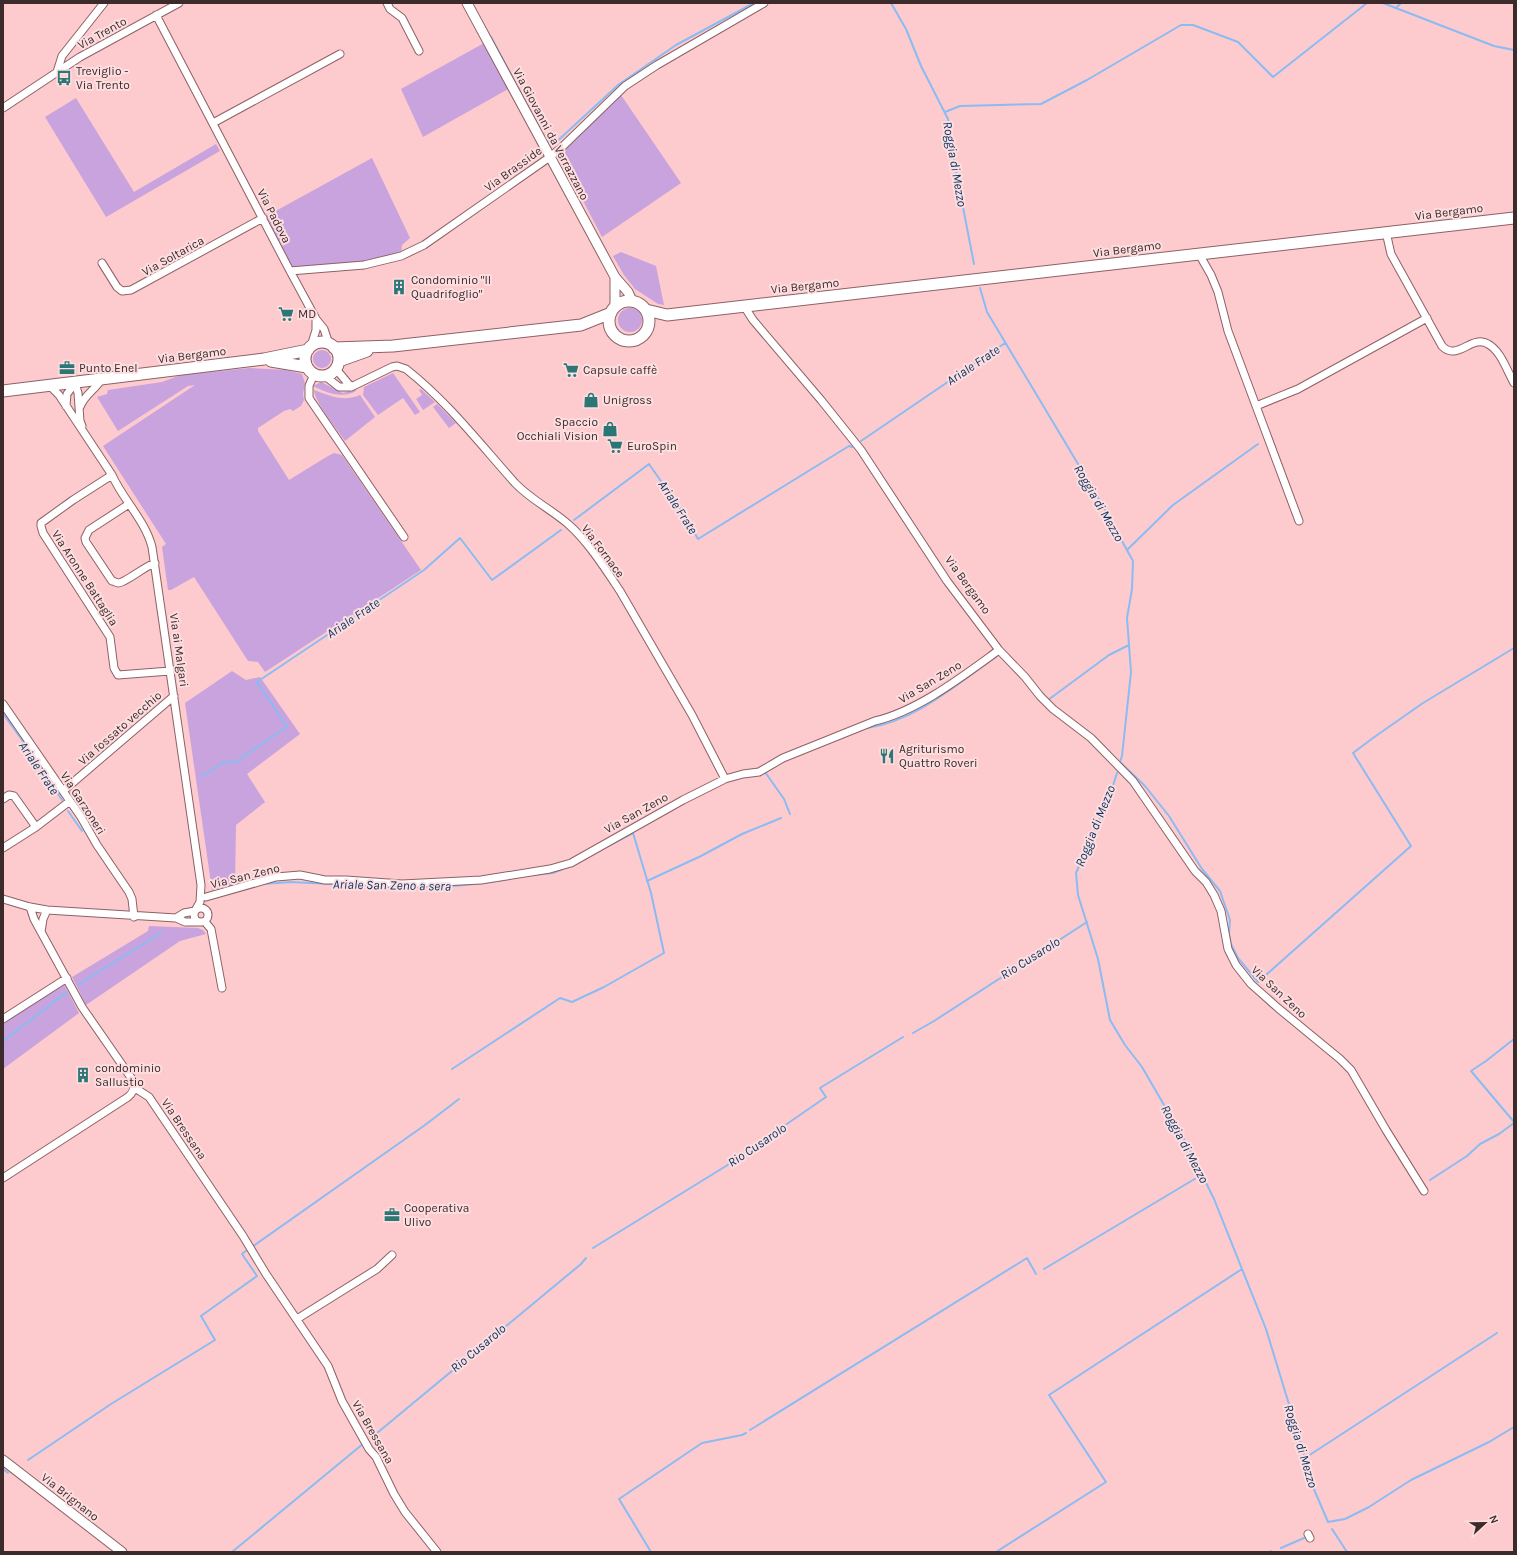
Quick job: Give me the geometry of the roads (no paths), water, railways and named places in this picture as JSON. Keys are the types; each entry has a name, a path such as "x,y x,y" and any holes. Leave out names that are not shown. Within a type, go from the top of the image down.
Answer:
{"main road":[{"name":"Via Bergamo","path":"581,325 613,310 623,302 638,302 646,310 667,315 1514,218"},
{"path":"610,326 609,320 613,310"},
{"path":"646,310 649,321 648,327"},
{"name":"Via Bergamo","path":"3,391 264,360 309,348 320,342 332,346 382,347 581,325 610,326 618,337 624,340 630,340 641,336 648,327 667,315"},
{"path":"332,346 339,356 337,365"},
{"name":"Via Bergamo","path":"264,360 316,372 331,373 337,365 356,354 382,347"},
{"path":"309,348 305,361 316,372"}],"street":[{"name":"Via Trento","path":"57,72 62,56 104,3"},
{"name":"Via Trento","path":"3,108 80,57 179,3"},
{"path":"387,3 390,9 402,18 419,51"},
{"name":"Via Giovanni da Verrazzano","path":"467,3 615,277 628,292 632,301"},
{"name":"Via Brasside","path":"290,271 364,265 401,256 424,245 561,148 625,86 657,65 764,3"},
{"name":"Via Padova","path":"156,15 290,271 316,319 324,328 332,346"},
{"path":"213,123 340,54"},
{"name":"Via Soltarica","path":"102,263 117,287 122,291 131,290 263,218"},
{"path":"1386,232 1391,254 1442,346 1450,351 1455,351 1474,342 1481,341 1488,343 1498,354 1514,383"},
{"path":"1199,254 1211,275 1218,292 1228,331 1299,521"},
{"name":"Via Giovanni da Verrazzano","path":"613,310 615,277"},
{"name":"Via Bergamo","path":"744,306 753,320 861,450 947,581 999,650"},
{"path":"1256,406 1298,388 1427,318"},
{"path":"309,348 316,330 316,319"},
{"path":"337,365 351,387"},
{"name":"Via Fornace","path":"351,387 392,367 401,367 406,369 456,415 516,484 576,531 607,571 620,591 692,715 725,778"},
{"path":"351,387 339,387 316,372 309,386 310,398 404,537"},
{"path":"79,409 86,395 97,388 101,380"},
{"path":"66,406 67,394 75,383"},
{"name":"Via ai Malgari","path":"75,383 78,394 80,421 86,436"},
{"name":"Via ai Malgari","path":"50,386 59,394 112,475 148,534 152,547 201,885"},
{"name":"Via Aronne Battaglia","path":"112,475 41,523 43,533 110,636 114,668 118,675 170,671"},
{"path":"129,504 90,530 85,538 86,542 112,581 118,583 123,582 145,567 155,563"},
{"name":"Via San Zeno","path":"206,896 276,877 300,875 325,880 402,884 481,880 550,869 571,863 725,778 759,772 790,756 874,720 890,717 915,705 963,676 999,650 1022,672 1040,696 1053,709 1091,738 1132,781 1195,871 1206,882 1214,895 1220,911 1228,949 1236,965 1251,984 1351,1070 1424,1191"},
{"name":"Via fossato vecchio","path":"63,791 174,696"},
{"name":"Via Garzoneri","path":"3,704 81,817 96,845 129,892 132,899 134,917"},
{"path":"3,799 9,795 14,796 36,827"},
{"path":"3,848 36,827 70,801"},
{"path":"3,899 30,907 47,910 134,917 176,918 185,922 202,922 209,916 206,910 206,896 201,885"},
{"path":"201,885 200,902 194,916 211,929 222,988"},
{"name":"Via Bressana","path":"30,907 41,932 82,1007 134,1082 135,1088 149,1098 243,1236 266,1274 328,1366 342,1401 369,1449 376,1457 394,1494 405,1512 437,1552"},
{"path":"176,918 184,913 201,908 206,910"},
{"path":"41,932 43,918 47,910"},
{"path":"3,1019 67,978"},
{"path":"3,1178 128,1097 132,1094 135,1088"},
{"path":"297,1319 377,1270 392,1255"},
{"name":"Via Brignano","path":"3,1460 122,1552"}],"waterway":[{"path":"546,140 552,146 618,85 676,45 754,3"},
{"name":"Roggia di Mezzo","path":"891,3 906,29 921,66 948,119 954,161 974,264"},
{"path":"945,112 960,106 1041,104 1087,80 1181,25 1193,25 1238,42 1273,77 1367,3"},
{"path":"1383,3 1494,46 1514,50"},
{"path":"1396,8 1401,3"},
{"path":"491,37 540,129"},
{"name":"Roggia di Mezzo","path":"980,288 987,312 1096,494 1133,561 1132,589 1127,618 1131,672 1122,756 1120,762"},
{"name":"Ariale Frate","path":"861,441 1005,343"},
{"path":"1127,550 1173,505 1258,444"},
{"name":"Ariale Frate","path":"574,520 649,464 686,517 698,539 849,446 852,447"},
{"name":"Ariale Frate","path":"201,777 221,764 230,761 234,763 287,727 257,682 424,570 460,538 492,580 561,530"},
{"path":"1048,700 1109,655 1129,645"},
{"path":"1120,762 1145,786 1169,816 1202,869 1220,891 1230,920 1229,934 1231,944 1238,958 1258,982 1411,846 1353,753 1423,703 1514,648"},
{"path":"867,728 886,724 920,709 936,700 997,656"},
{"name":"Ariale Frate","path":"4,715 38,762 62,800"},
{"path":"766,771 765,772 784,799 790,814"},
{"name":"Roggia di Mezzo","path":"1117,773 1110,795 1076,873 1078,895 1098,959 1110,1020 1125,1045 1142,1067 1189,1148 1214,1199 1266,1329 1313,1487 1328,1522 1345,1519 1369,1507 1411,1480 1489,1442 1514,1427"},
{"name":"Ariale Frate","path":"68,811 82,831"},
{"path":"647,881 701,856 742,834 781,818"},
{"path":"452,1069 560,998 572,1002 604,987 664,953 651,893 633,833 606,847"},
{"name":"Ariale San Zeno a sera","path":"534,875 553,873 563,869"},
{"name":"Ariale San Zeno a sera","path":"407,887 458,886 510,879"},
{"name":"Ariale San Zeno a sera","path":"263,884 291,882 389,887"},
{"name":"Rio Cusarolo","path":"913,1033 1087,922"},
{"name":"Ariale San Zeno a sera","path":"78,985 162,932"},
{"name":"Ariale San Zeno a sera","path":"3,1041 67,992"},
{"name":"Rio Cusarolo","path":"593,1248 726,1166 826,1097 820,1088 903,1037"},
{"path":"1514,1039 1471,1071 1514,1122"},
{"path":"252,1247 425,1125 459,1099"},
{"path":"1430,1180 1467,1156 1480,1144 1499,1134 1514,1123"},
{"path":"1044,1269 1203,1174"},
{"path":"28,1460 111,1404 215,1340 201,1316 257,1276 242,1254 247,1250"},
{"name":"Rio Cusarolo","path":"371,1438 581,1264 586,1258"},
{"path":"750,1430 1027,1258 1036,1274"},
{"path":"996,1552 1106,1482 1049,1395 1242,1269"},
{"path":"1305,1458 1497,1333"},
{"path":"651,1552 619,1499 702,1443 746,1433"},
{"name":"Rio Cusarolo","path":"232,1552 364,1443"},
{"path":"3,1469 8,1473"},
{"name":"Roggia di Mezzo","path":"1332,1529 1347,1552"},
{"path":"1281,1548 1304,1538"}],"place":[{"name":"Treviglio - Via Trento","path":"64,78"},
{"name":"Condominio \"Il Quadrifoglio\"","path":"399,287"},
{"name":"MD","path":"286,314"},
{"name":"Punto Enel","path":"67,368"},
{"name":"Capsule caffè","path":"571,370"},
{"name":"Unigross","path":"591,400"},
{"name":"Spaccio Occhiali Vision","path":"610,429"},
{"name":"EuroSpin","path":"615,446"},
{"name":"Agriturismo Quattro Roveri","path":"887,756"},
{"name":"condominio Sallustio","path":"83,1075"},
{"name":"Cooperativa Ulivo","path":"392,1215"}]}
